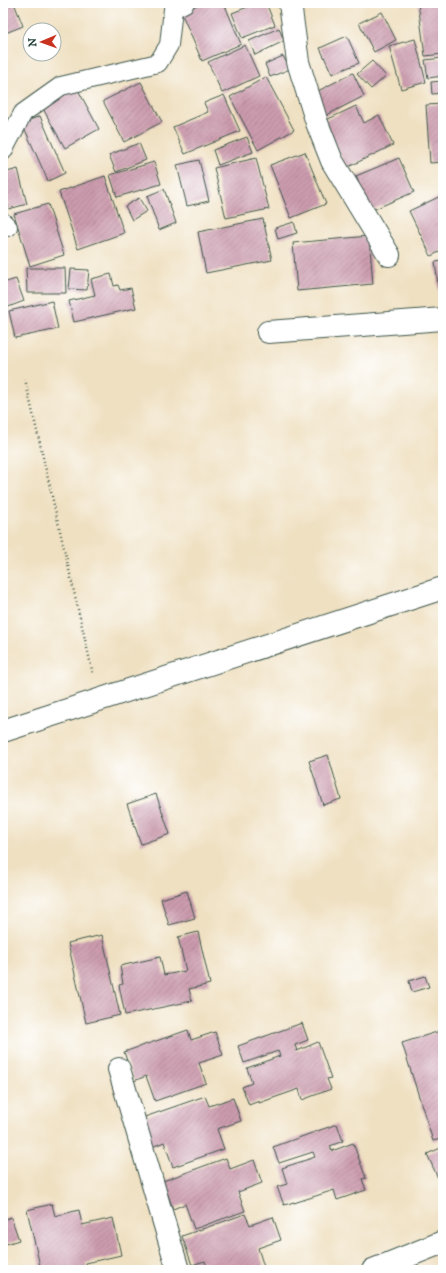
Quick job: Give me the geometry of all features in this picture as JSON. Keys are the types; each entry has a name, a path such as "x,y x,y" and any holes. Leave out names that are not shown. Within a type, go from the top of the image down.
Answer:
{"street":[{"path":"290,3 298,62 317,123 332,161 389,255"},
{"path":"268,332 443,319"},
{"path":"3,731 443,588"},
{"path":"119,1069 178,1270"},
{"path":"373,1270 443,1242"}],"lane":[{"path":"3,151 23,113 61,86 158,63 169,45 174,9 185,3"}],"path":[{"path":"25,379 99,699"}],"building":[{"path":"3,3 14,3 22,26 3,34"},
{"path":"202,3 224,3 241,44 202,61 181,12"},
{"path":"258,3 266,3 275,25 242,38 232,13"},
{"path":"418,3 443,3 443,54 425,56"},
{"path":"382,12 396,40 374,52 359,23"},
{"path":"279,28 284,41 255,55 249,41"},
{"path":"347,36 359,63 332,74 320,48"},
{"path":"415,39 426,82 401,89 389,46"},
{"path":"245,45 259,76 222,93 208,62"},
{"path":"283,56 290,69 270,77 265,64"},
{"path":"443,58 443,76 428,78 425,60"},
{"path":"372,61 386,76 371,89 357,74"},
{"path":"353,73 364,96 323,117 312,94"},
{"path":"266,77 294,130 258,150 230,97"},
{"path":"443,81 443,93 432,94 431,82"},
{"path":"141,82 162,122 124,142 103,101"},
{"path":"77,88 99,129 65,148 42,107"},
{"path":"224,95 240,131 185,154 173,127 208,112 204,103"},
{"path":"443,104 443,162 430,163 426,105"},
{"path":"356,106 364,123 379,115 393,145 346,168 324,121"},
{"path":"40,116 65,173 48,181 22,123"},
{"path":"247,137 253,152 218,165 213,150"},
{"path":"139,143 146,160 116,172 109,155"},
{"path":"305,152 326,204 291,218 270,165"},
{"path":"256,158 269,209 226,218 214,168"},
{"path":"399,158 414,192 370,211 356,176"},
{"path":"199,160 209,201 187,206 177,165"},
{"path":"154,162 161,184 117,197 110,175"},
{"path":"18,169 27,204 9,209 3,187 3,173"},
{"path":"105,176 124,233 78,249 59,192"},
{"path":"164,189 176,223 159,230 147,196"},
{"path":"443,195 443,250 431,256 409,211"},
{"path":"139,198 147,211 132,220 125,206"},
{"path":"48,204 64,255 30,266 14,214"},
{"path":"263,219 272,260 206,273 198,232"},
{"path":"294,222 297,233 278,239 275,228"},
{"path":"369,236 373,284 297,291 293,243"},
{"path":"443,261 443,292 439,293 435,262"},
{"path":"26,268 65,268 66,293 27,293"},
{"path":"71,269 89,270 87,290 69,289"},
{"path":"111,274 114,286 118,285 120,290 131,288 136,308 74,322 69,301 95,295 91,279"},
{"path":"16,279 24,301 3,309 3,283"},
{"path":"52,301 58,329 15,338 9,311"},
{"path":"328,755 341,799 323,805 309,761"},
{"path":"156,794 170,834 141,844 127,804"},
{"path":"187,891 195,918 169,925 161,899"},
{"path":"198,932 210,984 189,989 192,1001 125,1015 119,985 123,984 120,966 160,957 164,975 186,971 178,937"},
{"path":"102,935 120,1015 86,1023 68,943"},
{"path":"425,976 429,987 412,992 409,981"},
{"path":"302,1023 308,1040 295,1045 297,1051 318,1042 331,1078 327,1079 331,1089 302,1100 299,1089 249,1105 242,1087 252,1083 247,1068 280,1056 278,1051 244,1063 238,1046"},
{"path":"188,1030 191,1040 215,1032 223,1055 199,1063 206,1083 155,1101 146,1076 134,1081 124,1052"},
{"path":"443,1030 443,1138 433,1141 402,1043"},
{"path":"205,1096 209,1106 233,1098 241,1121 217,1129 224,1149 173,1167 164,1142 152,1147 142,1118"},
{"path":"337,1124 343,1141 330,1146 332,1151 353,1143 366,1178 362,1179 366,1190 337,1200 334,1190 284,1205 277,1187 287,1184 282,1168 315,1157 313,1152 279,1163 273,1147"},
{"path":"443,1147 443,1175 438,1178 427,1154"},
{"path":"226,1158 230,1169 254,1160 262,1183 238,1192 245,1211 194,1229 185,1204 173,1209 163,1181"},
{"path":"52,1204 55,1216 79,1210 82,1225 113,1218 121,1255 86,1263 87,1270 41,1270 27,1210"},
{"path":"245,1214 250,1225 273,1217 281,1240 258,1248 264,1267 257,1270 208,1270 205,1261 192,1265 182,1236"},
{"path":"11,1217 19,1240 3,1245 3,1220"}]}
